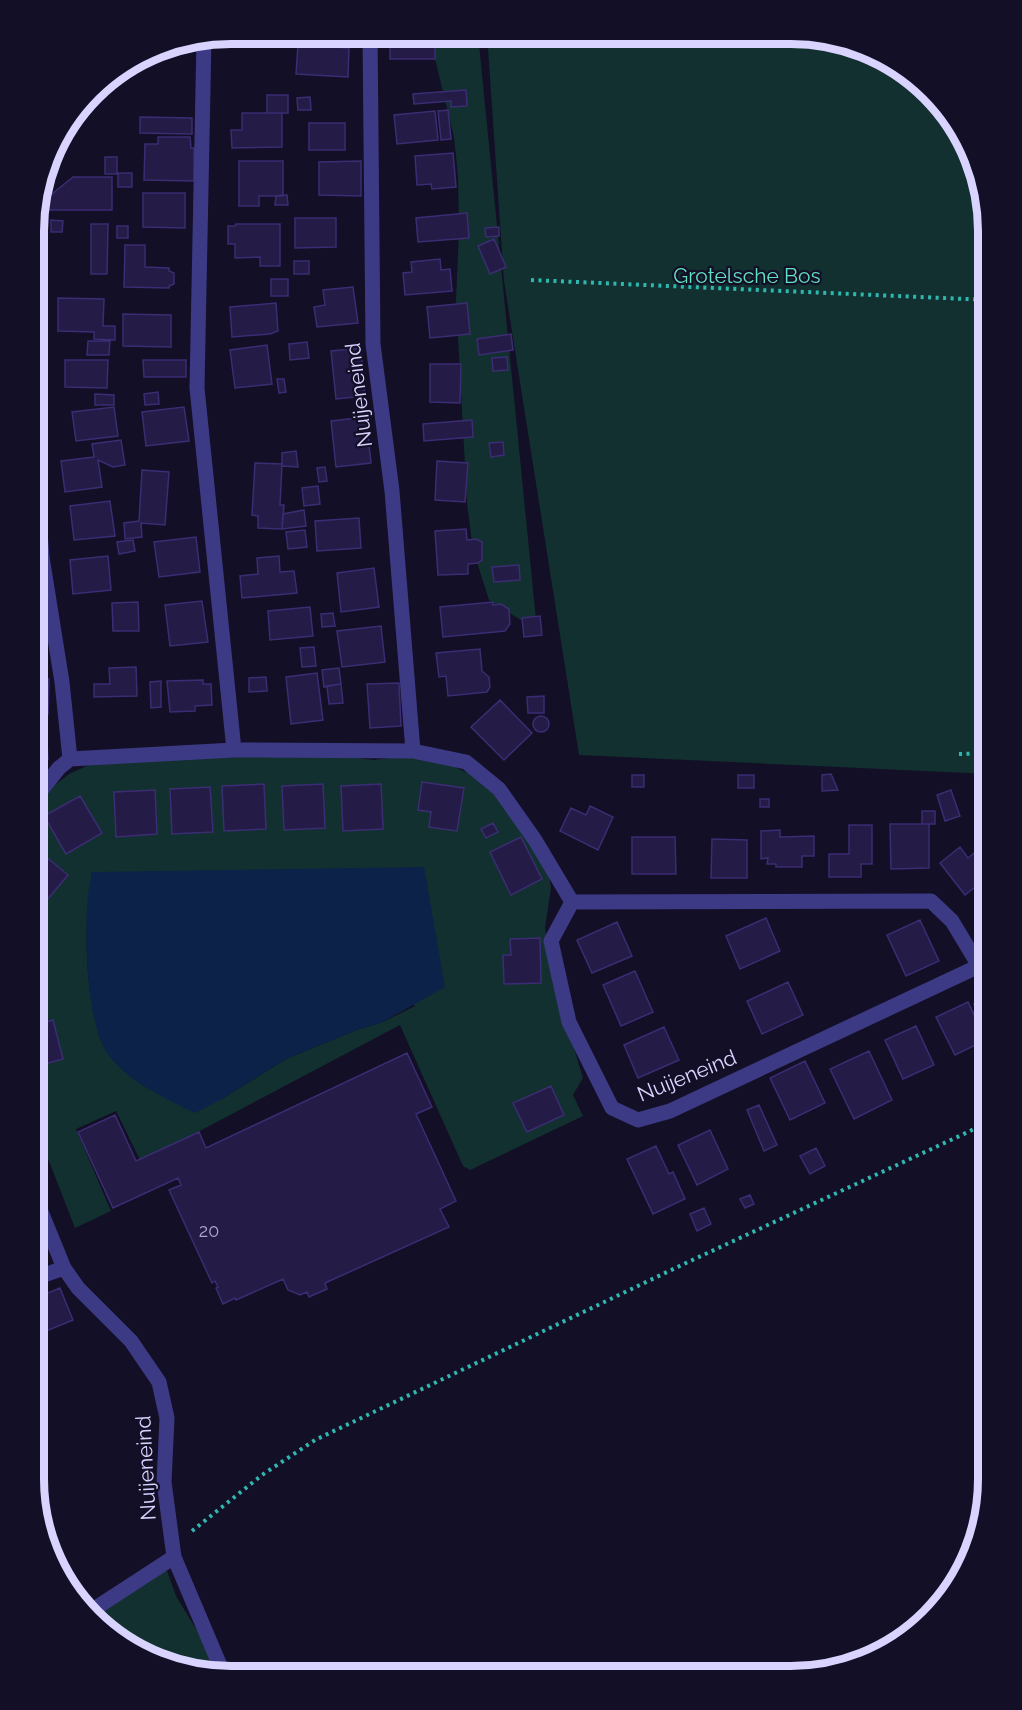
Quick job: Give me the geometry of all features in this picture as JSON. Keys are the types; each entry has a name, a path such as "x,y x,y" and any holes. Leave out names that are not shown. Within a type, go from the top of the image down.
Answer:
{"street":[{"name":"Nuijeneind","path":"370,43 373,344 392,491 413,751"},
{"path":"204,45 197,388 234,750"},
{"path":"43,583 62,682 70,759"},
{"path":"43,788 59,768 70,759 234,750 413,751 465,762 499,789 535,840 572,902"},
{"name":"Nuijeneind","path":"978,957 952,921 931,901 572,902 551,942 569,1022 612,1108 638,1120 670,1111 978,967"},
{"name":"Nuijeneind","path":"43,1217 64,1268 78,1288 130,1341 159,1382 167,1418 164,1482 174,1557 220,1666"},
{"path":"43,1275 64,1268"},
{"path":"95,1608 174,1557"}],"path":[{"path":"531,280 979,300"},
{"path":"959,754 979,753"},
{"path":"174,1557 187,1536 208,1517 262,1475 315,1440 978,1127"}],"green space":[{"path":"431,43 479,43 537,630 489,600 473,550 467,503 456,300 459,231 458,176 454,137"},
{"name":"Grotelsche Bos","path":"488,43 792,43 816,45 863,58 905,82 924,98 953,137 969,170 978,218 979,774 579,755 504,281"},
{"path":"425,753 483,780 511,814 549,876 551,888 545,928 554,982 583,1078 573,1095 583,1116 470,1170 463,1166 400,1025 141,1162 116,1111 76,1129 111,1211 75,1228 43,1146 43,796 69,774 93,763 137,758 341,756 374,760","holes":["92,872 415,1006 381,1023 359,1029 286,1059 222,1099 100,1039 91,998 87,956 87,914"]},
{"path":"164,1562 176,1596 218,1665 182,1660 159,1652 117,1628 95,1608"}],"water":[{"path":"424,867 445,987 381,1023 359,1029 286,1059 195,1113 150,1090 128,1075 110,1057 102,1044 92,1008 87,964 87,904 92,872"}],"building":[{"path":"390,43 435,43 435,59 390,59"},
{"path":"298,45 349,48 348,77 296,74"},
{"path":"466,90 467,106 451,107 451,101 414,104 413,94"},
{"path":"267,95 288,95 288,113 267,113"},
{"path":"310,97 311,110 298,110 297,98"},
{"path":"448,110 451,139 441,140 438,111"},
{"path":"435,111 438,140 397,144 394,115"},
{"path":"242,113 282,113 282,147 232,148 231,130 242,130"},
{"path":"140,117 192,118 192,134 140,133"},
{"path":"309,123 345,123 345,150 309,150"},
{"path":"158,137 190,137 191,148 194,148 194,181 144,180 145,144 158,144"},
{"path":"453,153 456,187 432,189 431,184 417,185 415,156"},
{"path":"105,157 117,157 117,174 105,174"},
{"path":"239,161 283,161 283,196 259,196 259,206 239,206"},
{"path":"361,161 361,196 319,195 319,162"},
{"path":"118,173 132,173 132,187 118,187"},
{"path":"73,177 112,177 112,210 45,210 47,198"},
{"path":"143,193 185,193 185,228 143,227"},
{"path":"287,195 288,205 275,205 276,196"},
{"path":"467,213 469,238 418,242 416,218"},
{"path":"295,218 336,218 336,247 295,248"},
{"path":"51,220 63,221 62,232 51,232"},
{"path":"91,224 108,224 107,274 91,274"},
{"path":"280,224 280,266 260,266 260,257 235,258 235,244 228,244 228,226"},
{"path":"117,226 128,226 128,238 117,238"},
{"path":"499,227 499,236 486,237 485,228"},
{"path":"494,239 506,267 490,274 478,246"},
{"path":"125,245 145,245 145,267 169,268 169,271 174,273 174,284 169,288 124,287"},
{"path":"440,259 441,270 450,269 452,291 405,295 403,273 412,272 411,262"},
{"path":"294,261 309,261 309,274 294,274"},
{"path":"271,279 288,279 288,296 271,296"},
{"path":"353,287 358,323 317,327 314,307 325,305 323,290"},
{"path":"58,298 104,299 103,326 115,326 115,340 94,339 94,332 58,331"},
{"path":"276,303 278,331 270,334 232,337 230,307"},
{"path":"467,303 470,334 430,338 427,307"},
{"path":"123,314 171,315 171,347 123,346"},
{"path":"511,334 513,350 479,355 477,339"},
{"path":"88,341 110,341 109,355 87,355"},
{"path":"307,342 309,358 290,360 289,344"},
{"path":"267,345 272,384 235,388 230,350"},
{"path":"361,348 365,396 336,399 331,351"},
{"path":"507,357 508,370 493,371 492,358"},
{"path":"65,360 108,360 107,388 65,387"},
{"path":"143,360 186,360 186,377 144,377"},
{"path":"430,364 461,364 460,403 430,402"},
{"path":"277,379 284,379 286,392 279,393"},
{"path":"158,392 159,404 145,405 144,394"},
{"path":"95,394 114,395 114,405 95,405"},
{"path":"114,407 118,436 76,441 72,412"},
{"path":"184,407 189,441 146,446 142,412"},
{"path":"366,417 371,463 336,467 331,421"},
{"path":"472,420 473,437 424,441 423,424"},
{"path":"121,440 125,465 113,467 98,460 102,487 65,492 61,461 94,457 92,444"},
{"path":"503,442 504,455 491,457 489,443"},
{"path":"296,451 298,467 282,466 282,453"},
{"path":"437,461 468,463 465,502 435,500"},
{"path":"255,463 282,464 280,505 284,505 282,529 258,528 258,516 252,515"},
{"path":"325,467 327,481 319,482 317,468"},
{"path":"142,470 169,472 165,525 141,523 142,537 125,539 124,523 139,521"},
{"path":"318,486 320,504 304,506 302,488"},
{"path":"110,501 115,536 74,540 70,506"},
{"path":"304,510 306,526 282,529 283,514"},
{"path":"359,518 361,548 317,551 315,521"},
{"path":"466,529 467,540 476,539 482,542 482,560 468,564 468,574 438,575 435,531"},
{"path":"305,530 307,547 288,549 286,532"},
{"path":"196,537 200,572 159,577 154,542"},
{"path":"133,540 135,551 119,554 117,542"},
{"path":"108,556 111,590 73,594 70,560"},
{"path":"279,556 280,572 294,571 297,593 242,598 240,576 258,574 257,558"},
{"path":"519,565 520,580 494,582 492,567"},
{"path":"374,568 379,607 341,612 337,573"},
{"path":"202,601 208,642 170,646 165,605"},
{"path":"138,602 139,631 113,631 112,603"},
{"path":"493,602 493,605 501,604 509,609 510,624 505,631 443,637 440,607"},
{"path":"310,607 313,636 270,640 268,611"},
{"path":"333,613 335,626 322,627 321,614"},
{"path":"540,616 542,635 524,637 522,618"},
{"path":"381,626 385,662 342,667 337,631"},
{"path":"314,647 316,666 302,667 300,648"},
{"path":"480,649 482,671 489,677 490,687 487,692 448,696 446,676 439,677 436,653"},
{"path":"136,667 137,696 94,697 94,684 110,684 109,668"},
{"path":"339,668 341,684 324,687 322,670"},
{"path":"317,673 323,720 291,724 286,677"},
{"path":"266,677 267,691 249,692 249,678"},
{"path":"43,679 49,679 48,714 43,714"},
{"path":"203,680 203,684 211,684 212,705 195,706 195,711 170,712 167,681"},
{"path":"161,681 161,707 151,708 150,682"},
{"path":"399,683 401,726 370,728 367,684"},
{"path":"341,684 343,703 329,704 327,686"},
{"path":"544,696 544,713 528,713 527,697"},
{"path":"500,700 532,733 504,760 471,727"},
{"path":"541,716 547,718 549,724 547,730 541,732 535,730 533,724 535,718"},
{"path":"43,727 46,727 48,759 43,759"},
{"path":"831,774 838,790 822,791 822,775"},
{"path":"632,775 644,775 644,787 632,787"},
{"path":"738,775 754,775 754,788 738,788"},
{"path":"422,782 464,788 457,831 429,827 431,812 418,810"},
{"path":"264,784 266,829 224,831 222,786"},
{"path":"323,784 325,828 284,830 282,786"},
{"path":"381,784 383,829 343,831 341,786"},
{"path":"210,787 213,832 172,834 170,789"},
{"path":"155,790 157,834 116,837 114,792"},
{"path":"951,790 960,816 945,821 937,795"},
{"path":"80,796 102,833 66,854 44,816"},
{"path":"760,799 769,799 769,807 760,807"},
{"path":"590,806 613,817 598,850 560,831 571,808 586,815"},
{"path":"922,811 935,811 935,824 922,824"},
{"path":"493,823 498,832 486,838 481,829"},
{"path":"890,824 929,824 929,868 891,869"},
{"path":"849,825 872,825 872,864 861,864 861,877 829,877 829,854 849,854"},
{"path":"780,830 780,837 814,836 814,856 802,856 802,867 776,867 776,864 767,864 768,858 761,859 761,831"},
{"path":"521,837 542,879 511,895 490,852"},
{"path":"632,837 675,837 676,874 632,874"},
{"path":"712,839 747,840 747,878 711,878"},
{"path":"960,847 968,858 979,849 978,884 965,895 940,863"},
{"path":"43,854 68,875 43,905"},
{"path":"766,918 780,951 740,969 726,936"},
{"path":"920,920 939,961 906,976 887,935"},
{"path":"617,922 632,956 592,973 577,940"},
{"path":"540,938 541,983 504,984 503,955 511,955 510,939"},
{"path":"635,971 653,1012 621,1026 603,985"},
{"path":"788,982 803,1015 762,1034 747,1001"},
{"path":"968,1002 978,1024 978,1044 955,1055 936,1017"},
{"path":"978,1002 978,1012 974,1004"},
{"path":"53,1020 63,1059 43,1065 43,1023"},
{"path":"916,1026 934,1065 903,1079 885,1040"},
{"path":"664,1027 679,1060 638,1078 624,1045"},
{"path":"869,1051 892,1100 854,1119 830,1069"},
{"path":"407,1053 432,1107 416,1114 456,1201 440,1209 449,1227 325,1283 327,1289 309,1297 307,1292 300,1295 288,1290 283,1279 223,1304 216,1288 218,1287 215,1281 212,1283 169,1190 181,1185 178,1178 113,1208 78,1132 115,1115 136,1161 199,1132 206,1148"},
{"path":"805,1061 825,1103 790,1120 770,1078"},
{"path":"551,1086 564,1115 527,1132 513,1103"},
{"path":"759,1105 777,1145 764,1151 747,1110"},
{"path":"710,1130 728,1169 697,1185 678,1145"},
{"path":"656,1146 669,1174 673,1172 685,1199 653,1214 627,1159"},
{"path":"816,1148 825,1166 810,1174 800,1156"},
{"path":"750,1195 754,1204 745,1208 740,1199"},
{"path":"704,1208 711,1224 697,1231 690,1214"},
{"path":"60,1288 73,1320 43,1332 43,1295"}]}
